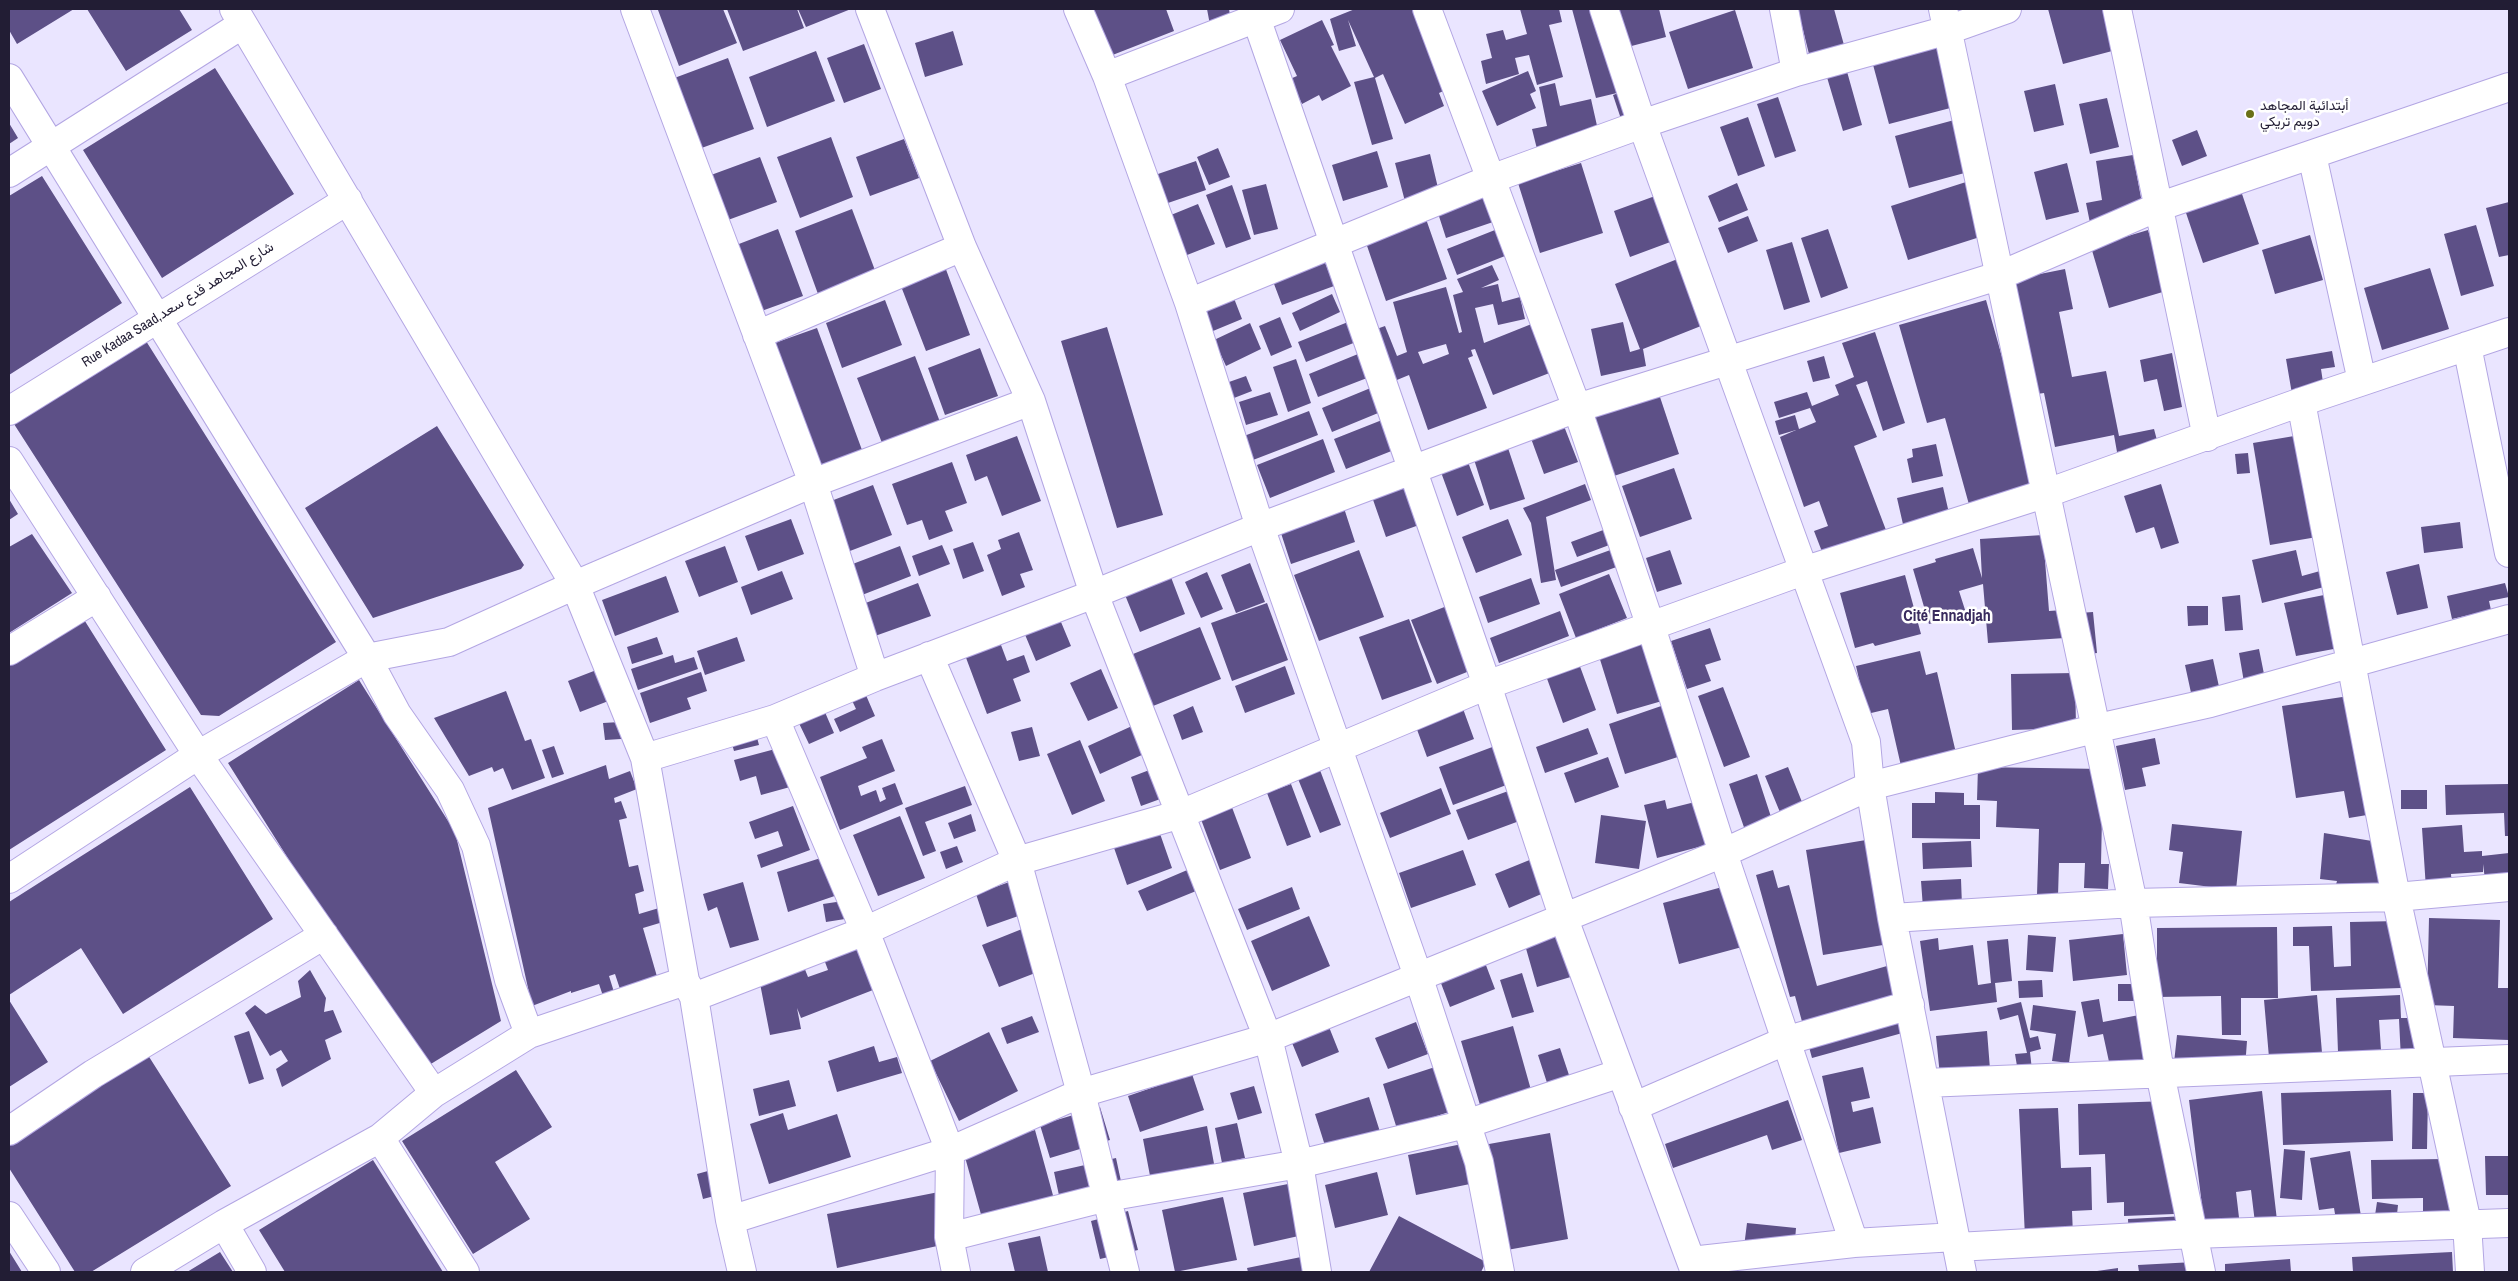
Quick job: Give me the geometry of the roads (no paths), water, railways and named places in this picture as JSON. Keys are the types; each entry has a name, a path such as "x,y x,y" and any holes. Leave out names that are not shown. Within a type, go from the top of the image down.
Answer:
{"street":[{"path":"635,9 813,483 876,677"},
{"path":"870,9 962,247 1031,401 1094,594 1268,1038 1299,1164 1316,1272"},
{"path":"1078,9 1107,76 1189,303 1260,526 1418,976 1479,1162 1500,1272"},
{"path":"1427,9 1577,408 1651,627 1785,1041 1854,1243"},
{"path":"1604,9 1642,124 1866,742 1870,786 1892,918 1958,1252"},
{"path":"1784,9 1796,72"},
{"path":"1189,303 1491,179 1642,124 1945,19 2007,9"},
{"path":"2118,9 2207,437"},
{"path":"1107,76 1263,12 1335,243 1411,470 1487,685 1564,919 1693,1267 1854,1243 1958,1252 2193,1234 2509,1223"},
{"path":"9,173 52,146 238,16 575,584 645,758 730,1220 742,1272"},
{"path":"1945,19 2047,493 2094,729 2133,903 2160,1073 2201,1272"},
{"path":"9,78 367,658 397,714 450,790 476,846 509,980 529,1034"},
{"path":"645,758 775,719 929,656 1094,594 1260,526 1577,408 2001,275 2158,207 2509,87"},
{"path":"2312,155 2362,381"},
{"name":"Rue Kadaa Saad,شارع المجاهد قدع سعد","path":"9,411 157,317 348,200"},
{"path":"757,335 962,247"},
{"path":"145,1272 224,1224 380,1138 434,1092 529,1034 689,989 865,931 1017,861 1181,814 1487,685 1803,571 2047,493 2301,402 2509,332"},
{"path":"2467,346 2509,553"},
{"path":"9,880 198,755 367,658 449,642 575,584 813,483 1031,401"},
{"path":"2301,402 2396,897 2467,1223 2470,1272"},
{"path":"9,461 198,755 434,1092"},
{"path":"9,651 97,597"},
{"path":"730,1220 950,1151 1081,1093 1268,1038 1723,853 1870,786 2094,729 2210,704 2509,619"},
{"path":"929,656 1017,861 1081,1093 1125,1272"},
{"path":"775,719 865,931 950,1151 949,1237 956,1272"},
{"path":"1892,918 2133,903 2396,897 2509,887"},
{"path":"9,1131 93,1074 324,935"},
{"path":"1633,1106 1785,1041 1910,1005"},
{"path":"1925,1083 2509,1059"},
{"path":"949,1237 1107,1197 1299,1164 1466,1124 1621,1073"},
{"path":"380,1138 466,1272"},
{"path":"9,1216 46,1272"},
{"path":"224,1224 252,1272"}],"place":[{"name":"أبتدائية المجاهد دويم تريكي","path":"2250,114"}],"district":[{"name":"Cité Ennadjah","path":"1947,617"}]}
